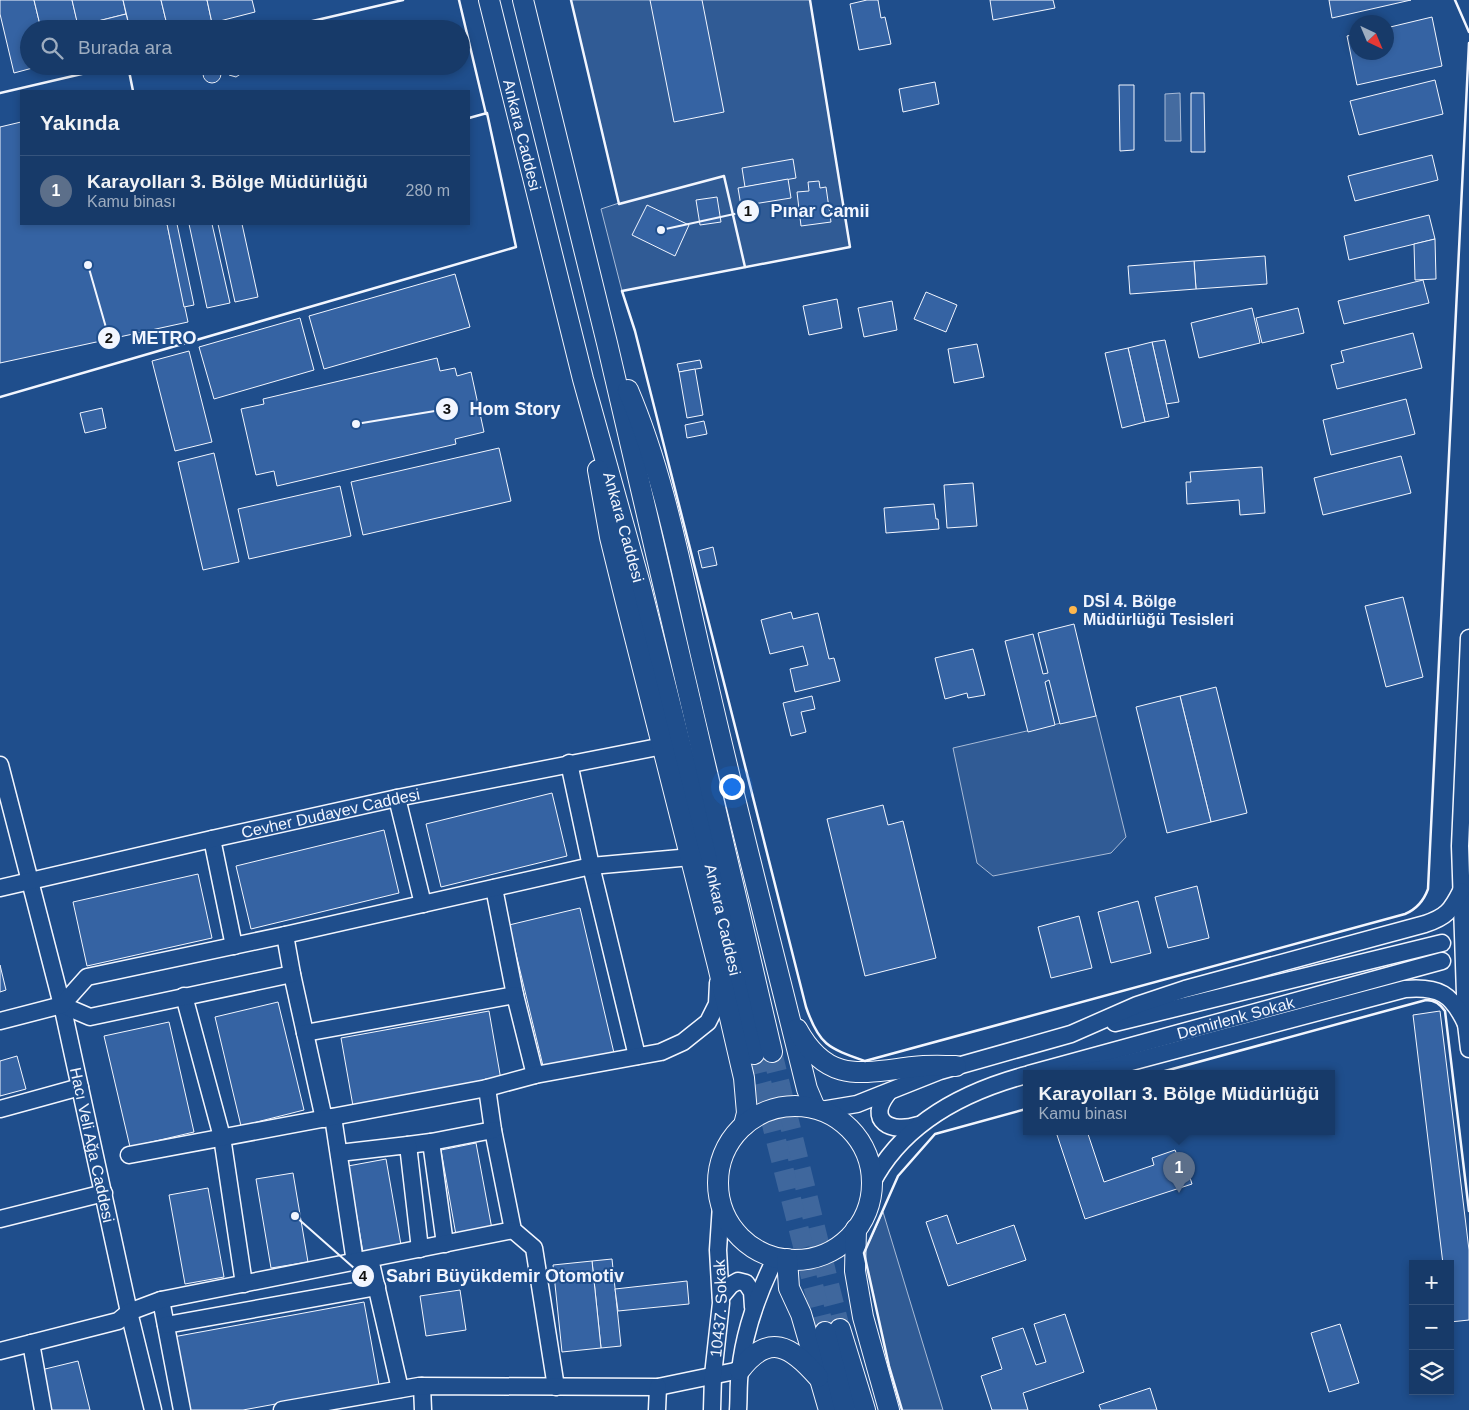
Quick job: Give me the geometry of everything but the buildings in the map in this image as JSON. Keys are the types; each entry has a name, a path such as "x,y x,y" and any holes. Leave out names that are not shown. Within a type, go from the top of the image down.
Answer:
{"main road":[{"name":"Ankara Caddesi","path":"489,0 583,380 622,515 709,858 763,1053 607,342 523,0"},
{"path":"607,342 644,428 668,512 717,726 807,1089 818,1109"},
{"path":"583,380 610,537 718,966 744,1078 748,1113 744,1125"},
{"path":"788,1010 799,1033 810,1049 822,1061 838,1070 859,1073 916,1066 956,1066"},
{"path":"794,1106 818,1109 844,1124 859,1140 868,1161 872,1183 866,1212 856,1228 840,1244 826,1253 810,1258 781,1258 765,1254 746,1242 731,1226 721,1206 718,1180 723,1156 728,1144 744,1125 762,1113 794,1106"},
{"path":"856,1228 855,1271 863,1317 889,1410"},
{"path":"781,1258 789,1288 801,1314 829,1410"},
{"path":"845,1410 832,1331 865,1410"},
{"path":"740,1370 749,1358 758,1351 767,1347 777,1347 797,1356 821,1381"}],"street":[{"path":"1469,638 1460,846 1466,1024 1469,1049"},
{"name":"Cevher Dudayev Caddesi","path":"0,888 397,798 663,746"},
{"path":"569,764 591,866 637,1056"},
{"name":"Hacı Veli Ağa Caddesi","path":"0,765 5,804 30,881 62,1005 153,1410"},
{"path":"397,798 423,904"},
{"path":"212,839 234,946"},
{"path":"0,1021 62,1005 87,977 285,935 591,866 691,857"},
{"path":"494,888 535,1075"},
{"path":"818,1109 857,1104 923,1077 956,1066 1071,1034 1137,1005 1185,989 1433,922 1440,919 1453,908 1461,891"},
{"path":"285,935 305,1033 339,1153 363,1260 377,1287 400,1389"},
{"name":"Demirlenk Sokak","path":"1071,1034 1442,943"},
{"name":"Demirlenk Sokak","path":"1046,1070 1442,961"},
{"path":"129,1155 488,1088 535,1075 661,1052 683,1042 708,1022 717,1004 718,966"},
{"path":"62,1005 90,1017 292,974"},
{"path":"1094,1070 1116,1066 1405,989 1429,989 1450,998 1458,1008 1466,1024"},
{"path":"305,1033 516,994"},
{"path":"184,996 222,1138 244,1284"},
{"name":"Demirlenk Sokak","path":"872,1183 893,1149 918,1125 947,1106 1023,1076"},
{"path":"0,1109 80,1087"},
{"path":"488,1088 493,1130 513,1230 534,1248 556,1386"},
{"path":"888,1092 880,1105 880,1112 885,1124 897,1129 918,1125"},
{"path":"339,1153 432,1142 493,1130"},
{"path":"432,1142 445,1244"},
{"path":"408,1145 420,1249"},
{"path":"0,1219 104,1193"},
{"name":"10437. Sokak","path":"712,1410 713,1375 719,1332 721,1297 718,1250 721,1206"},
{"path":"0,1350 118,1321 130,1312 161,1300 513,1230"},
{"name":"10437. Sokak","path":"738,1410 740,1370 754,1310 760,1290 781,1258"},
{"path":"721,1297 731,1285 738,1281 746,1283 752,1292 754,1310"},
{"path":"166,1325 377,1287"},
{"path":"161,1300 182,1410"},
{"path":"31,1343 43,1410"},
{"path":"282,1410 422,1386 658,1387 740,1370"},
{"path":"422,1386 423,1410"},
{"path":"657,1410 658,1387"}],"shaded area":[{"path":"571,0 810,0 850,247 622,291 601,209 619,203"},
{"path":"1180,93 1181,141 1165,141 1165,94"},
{"path":"1096,715 1126,837 1111,853 993,876 977,863 953,748"},
{"path":"883,1212 943,1410 902,1410 889,1366 864,1253"}],"tunnel":[{"path":"772,1052 840,1329"},
{"path":"754,1054 825,1332"}],"wall":[{"path":"317,20 403,0"},
{"path":"459,0 464,20"},
{"path":"571,0 619,204 724,176 745,267"},
{"path":"810,0 850,247 622,291 635,331 806,1007 816,1030 826,1043 865,1061 1405,914 1420,904 1428,889 1469,43"},
{"path":"1455,0 1469,32"},
{"path":"470,46 486,114"},
{"path":"0,93 77,75"},
{"path":"130,75 133,90"},
{"path":"0,397 516,247 487,113 470,118"},
{"path":"1169,1070 1426,1000 1435,1002 1445,1011 1469,1211"},
{"path":"902,1410 889,1366 864,1253 898,1176 935,1134 1023,1110"}],"place":[{"name":"Pınar Camii","path":"661,230"},
{"name":"METRO","path":"88,265"},
{"name":"Hom Story","path":"356,424"},
{"name":"DSİ 4. Bölge Müdürlüğü Tesisleri","path":"1073,610"},
{"name":"Karayolları 3. Bölge Müdürlüğü","path":"1179,1193"},
{"name":"Sabri Büyükdemir Otomotiv","path":"295,1216"}]}
